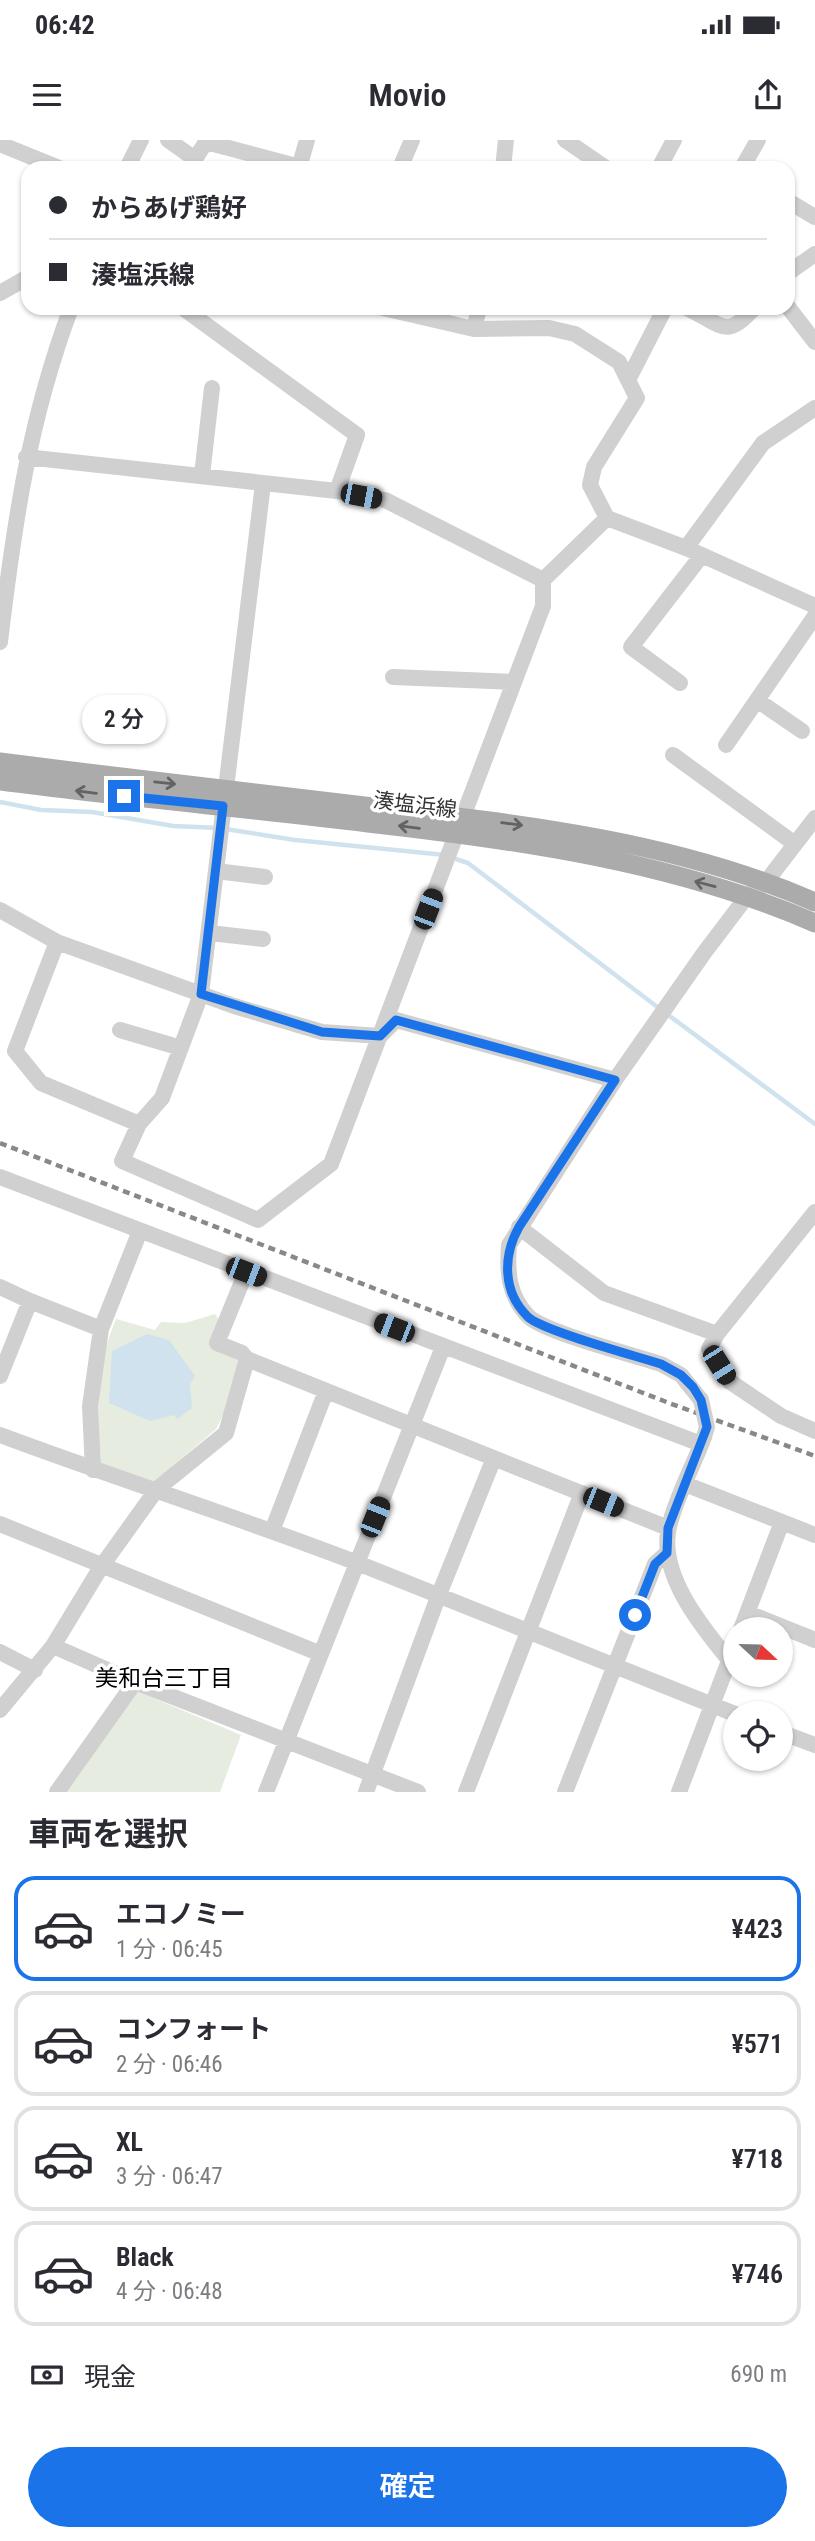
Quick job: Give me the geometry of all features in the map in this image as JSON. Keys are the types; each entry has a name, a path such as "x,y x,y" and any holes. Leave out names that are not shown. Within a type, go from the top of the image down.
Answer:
{"main road":[{"name":"湊塩浜線","path":"0,762 225,798"},
{"name":"湊塩浜線","path":"0,781 225,798 461,825 587,835 766,883 815,902"},
{"name":"湊塩浜線","path":"461,825 748,895 815,923"}],"street":[{"path":"130,161 141,140"},
{"path":"168,140 195,159 206,141 276,161"},
{"path":"302,161 307,140"},
{"path":"403,161 412,140"},
{"path":"504,161 506,140"},
{"path":"565,140 596,161"},
{"path":"663,161 674,140"},
{"path":"746,161 758,140"},
{"path":"0,144 42,161"},
{"path":"795,205 815,217"},
{"path":"795,268 815,254"},
{"path":"0,293 21,280"},
{"path":"0,642 26,457 51,360 68,315"},
{"path":"193,315 357,435 337,491"},
{"path":"413,315 474,329 550,328 575,334 619,362 638,398 594,467 590,485 607,518 694,552 815,606"},
{"path":"474,329 477,315"},
{"path":"629,378 661,315"},
{"path":"701,315 729,329 737,327 748,315"},
{"path":"794,315 815,342"},
{"path":"202,475 212,388"},
{"path":"680,683 631,647 763,443 815,408"},
{"path":"26,457 337,491 385,500 543,580"},
{"path":"263,484 201,994 162,1098 139,1124 122,1161 258,1220 331,1164 543,606 543,580 607,518"},
{"path":"726,745 815,616"},
{"path":"393,677 514,682"},
{"path":"757,700 802,732"},
{"path":"673,755 795,844"},
{"path":"723,1645 705,1630 675,1576 667,1553 668,1528 707,1427 701,1400 681,1375 661,1364 529,1318 513,1294 507,1272 509,1245 615,1080 748,895 766,883 815,818"},
{"path":"216,872 265,877"},
{"path":"0,910 57,942 201,994 322,1032 380,1036 396,1020 615,1080"},
{"path":"210,933 263,939"},
{"path":"57,942 15,1051 41,1083 139,1124"},
{"path":"120,1030 181,1048"},
{"path":"0,1177 443,1347 703,1440"},
{"path":"815,1212 717,1334 709,1349 729,1381 781,1416 815,1431"},
{"path":"519,1227 604,1293 717,1334"},
{"path":"93,1470 90,1406 101,1329 140,1231"},
{"path":"246,1272 217,1343 242,1353 247,1359 668,1528"},
{"path":"0,1287 101,1329"},
{"path":"0,1376 30,1301"},
{"path":"266,1792 443,1347"},
{"path":"0,1710 53,1646 101,1567 157,1489 226,1433 247,1359"},
{"path":"272,1531 326,1391"},
{"path":"0,1435 93,1470 157,1489 357,1563 723,1709"},
{"path":"366,1792 438,1597 494,1458"},
{"path":"685,1484 815,1535"},
{"path":"466,1792 582,1493"},
{"path":"746,1617 782,1522"},
{"path":"0,1524 321,1654"},
{"path":"565,1792 655,1564 667,1553"},
{"path":"748,1613 815,1640"},
{"path":"53,1646 135,1682 418,1792"},
{"path":"0,1652 35,1670"},
{"path":"679,1792 723,1676"},
{"path":"57,1792 135,1682"},
{"path":"793,1737 815,1745"}],"shaded area":[{"path":"215,1314 219,1320 209,1345 239,1361 226,1409 216,1429 154,1482 100,1464 99,1390 104,1355 116,1319 155,1330 161,1322 185,1323"},
{"path":"137,1691 241,1735 220,1792 64,1792"}],"water":[{"path":"147,1334 169,1340 195,1376 190,1384 192,1408 177,1419 174,1415 150,1421 109,1403 112,1351"}],"waterway":[{"path":"0,802 41,810 92,812 173,826 219,828 295,840 445,855"},
{"path":"453,858 468,863 660,1009"},
{"path":"667,1014 815,1124"}],"railway":[{"path":"0,1143 669,1403 815,1456"}],"district":[{"name":"美和台三丁目","path":"164,1678"}],"route":[{"path":"124,796 223,806 210,937 201,994 322,1032 380,1036 396,1020 615,1080 519,1227 509,1245 507,1272 513,1294 529,1318 661,1364 681,1375 701,1400 707,1427 668,1528 667,1553 655,1564 635,1615"}]}
